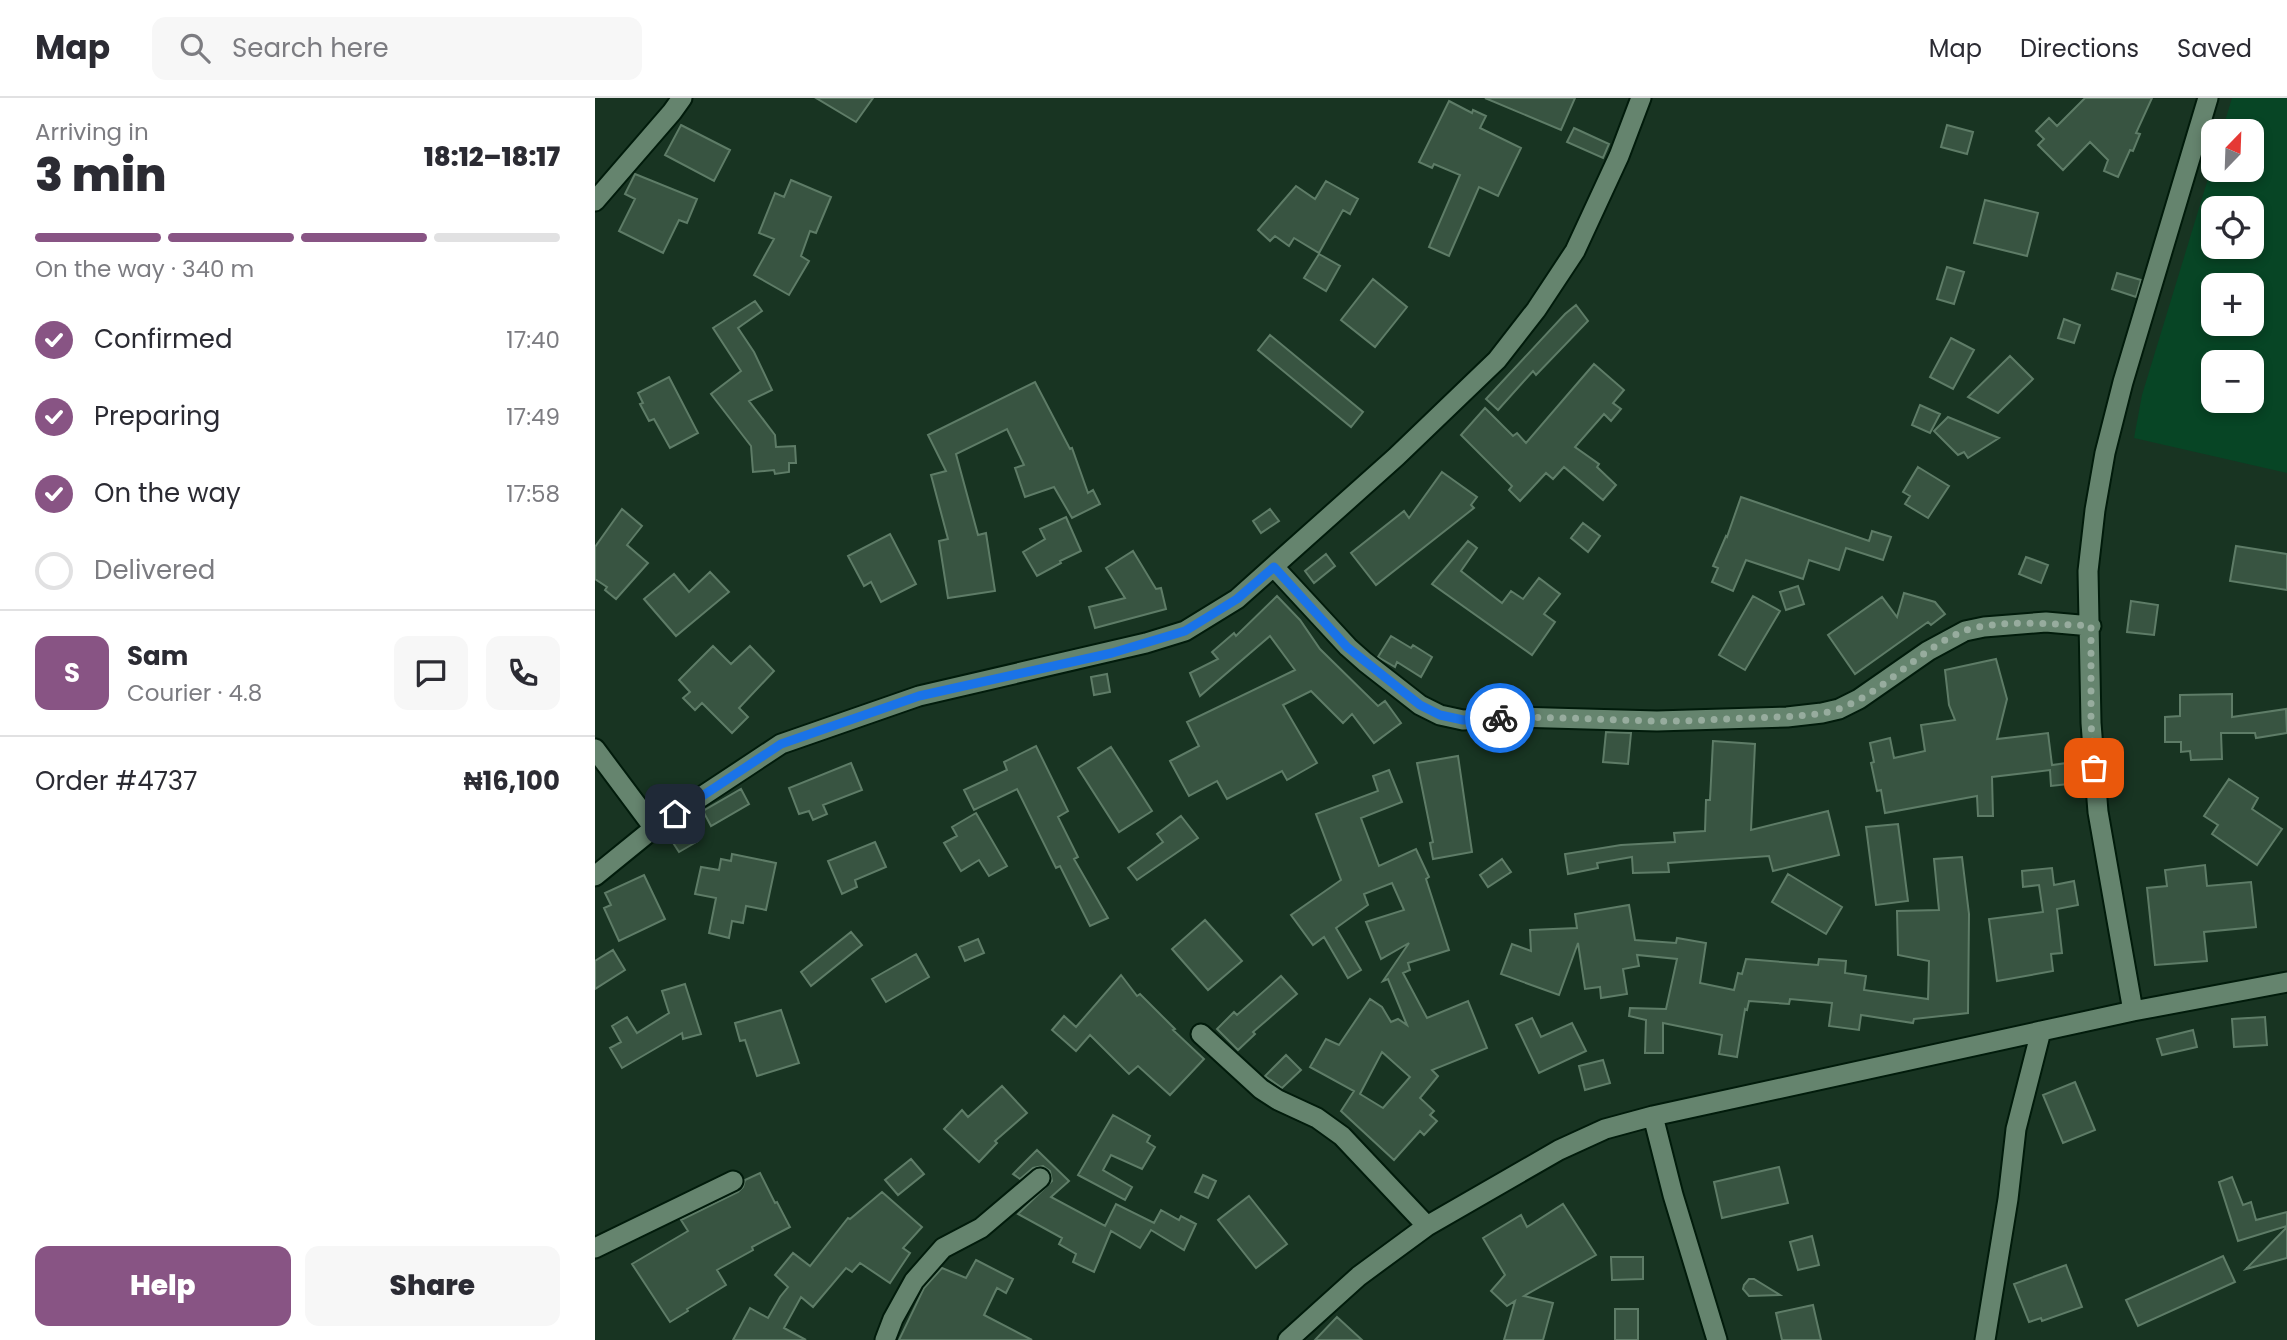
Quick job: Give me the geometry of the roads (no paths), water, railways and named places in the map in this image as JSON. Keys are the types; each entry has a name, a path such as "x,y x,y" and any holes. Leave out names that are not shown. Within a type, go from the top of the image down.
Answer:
{"street":[{"path":"595,201 682,98"},
{"path":"595,876 654,828 781,744 919,696 1112,653 1185,631 1237,599 1396,457 1497,360 1535,310 1574,251 1619,156 1641,98"},
{"path":"2133,1011 2098,813 2091,723 2088,571 2105,453 2123,382 2208,98"},
{"path":"1274,567 1347,647 1365,662 1420,705 1440,715 1463,720 1530,717 1657,721 1787,717 1822,713 1839,709 1859,699 1928,651 1965,631 2046,622 2091,626"},
{"path":"595,749 654,828"},
{"path":"1288,1340 1309,1332 1359,1276 1427,1226 1559,1150 1605,1129 1653,1116 2133,1011 2287,982"},
{"path":"1985,1340 2008,1199 2016,1129 2041,1031"},
{"path":"1201,1034 1261,1089 1317,1118 1342,1136 1427,1226"},
{"path":"1653,1116 1673,1195 1717,1340"},
{"path":"885,1340 914,1281 943,1248 981,1228 1039,1178"},
{"path":"595,1248 733,1181"}]}
